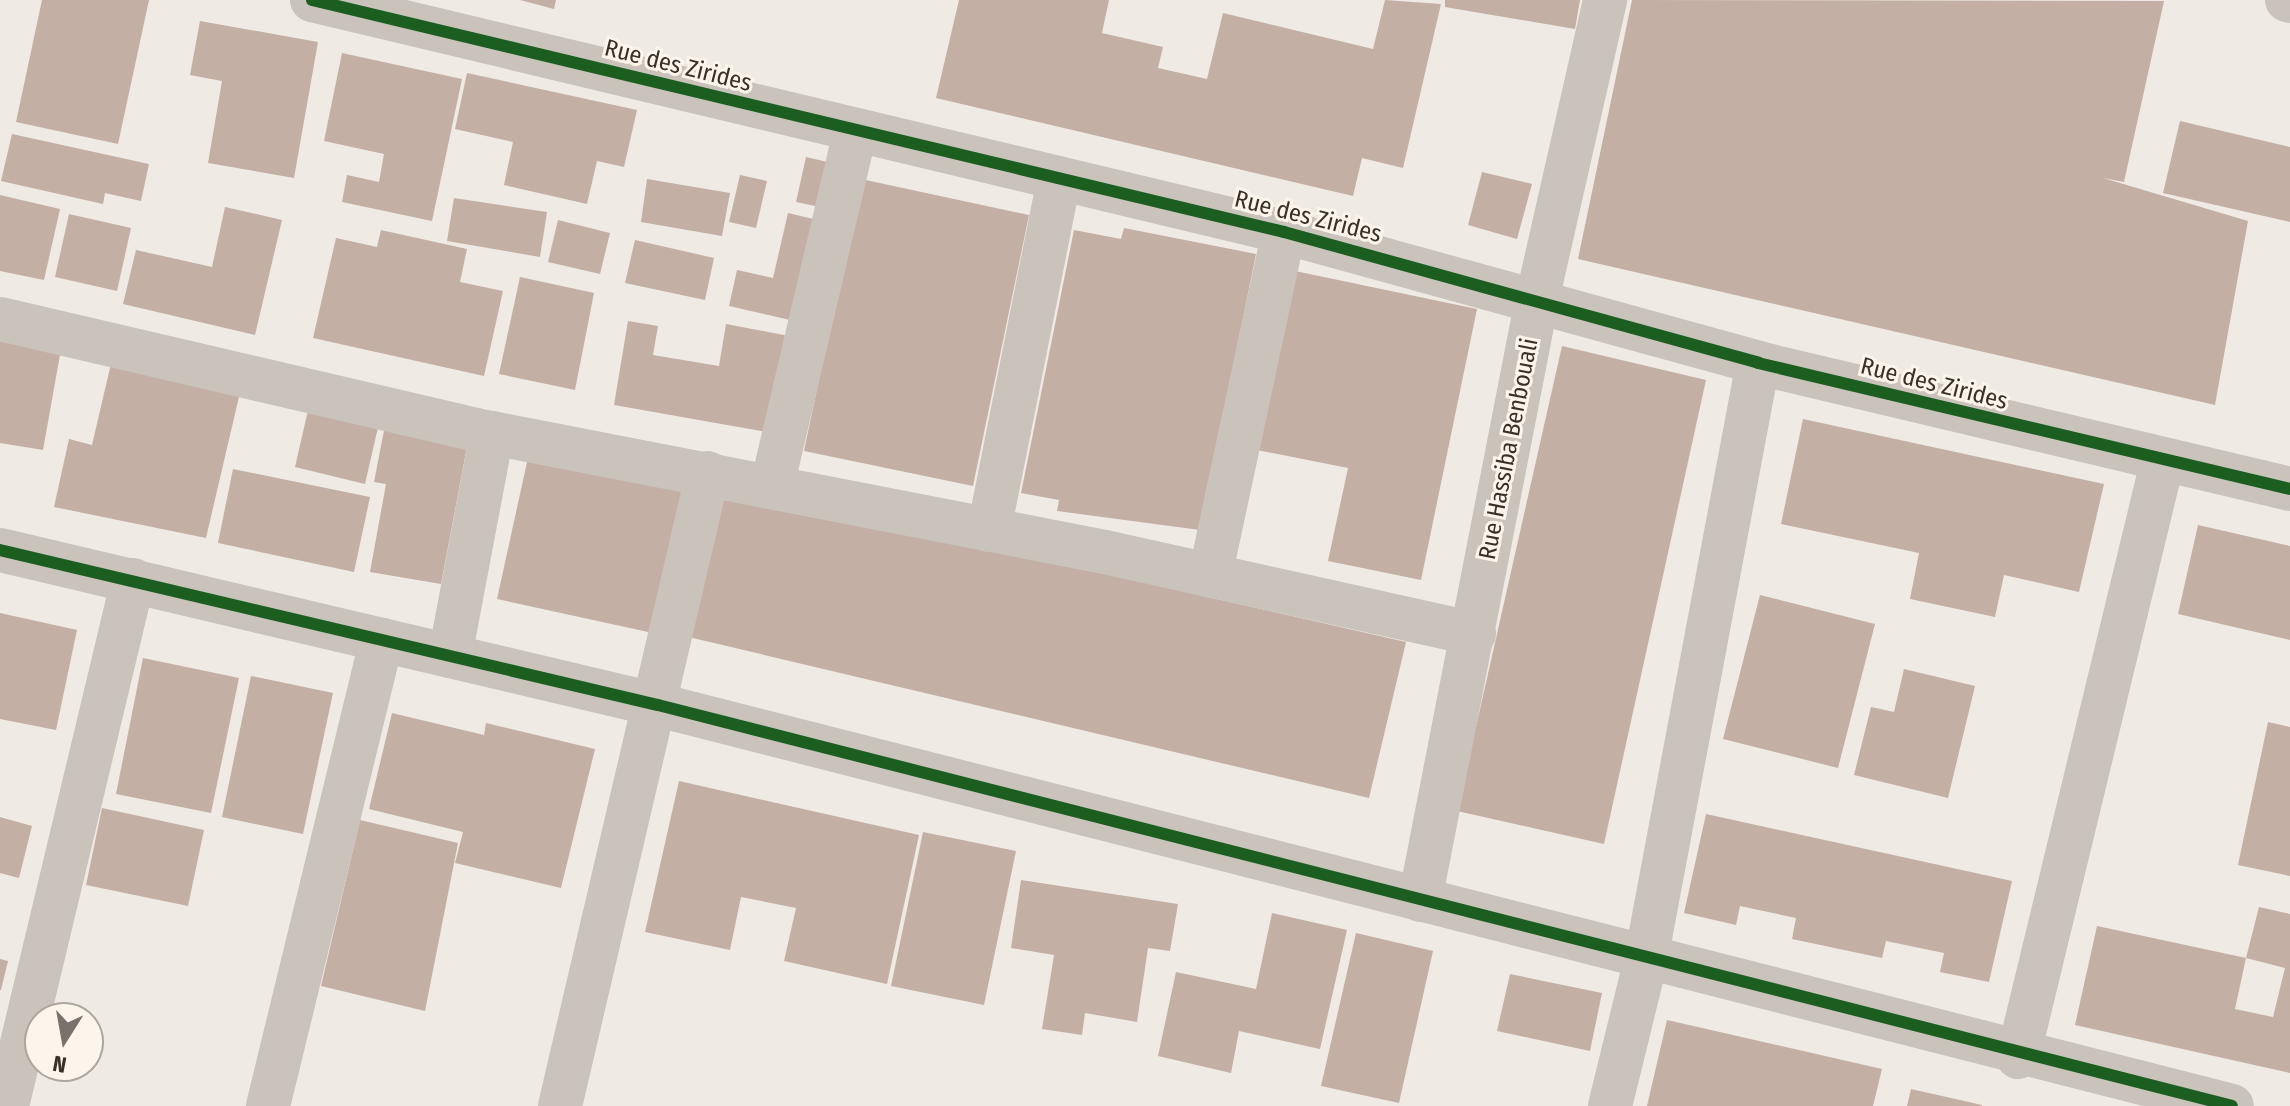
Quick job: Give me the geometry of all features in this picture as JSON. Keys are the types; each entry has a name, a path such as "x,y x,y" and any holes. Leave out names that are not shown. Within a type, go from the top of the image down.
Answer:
{"street":[{"name":"Rue Hassiba Benbouali","path":"1420,900 1537,300 1605,0"},
{"name":"Rue des Zirides","path":"335,2 855,133 1284,232 1758,363 2162,463 2290,489"},
{"path":"772,486 855,133"},
{"path":"989,530 1059,181"},
{"path":"1210,576 1284,232"},
{"path":"0,319 492,433 989,530 1474,634"},
{"path":"1610,1106 1646,959 1758,363"},
{"path":"450,656 492,433"},
{"path":"2018,1057 2162,463"},
{"path":"560,1106 658,705 708,473"},
{"path":"0,550 658,705 2018,1057 2232,1106"},
{"path":"7,1106 133,580"},
{"path":"268,1106 382,640"}],"building":[{"path":"42,0 149,0 118,144 16,122"},
{"path":"520,0 556,0 554,9"},
{"path":"959,0 1109,0 1102,33 1163,47 1158,68 1207,79 1223,13 1373,49 1385,0 1441,4 1403,168 1362,158 1353,196 936,98"},
{"path":"1445,0 1580,0 1575,29 1445,7"},
{"path":"1632,0 2164,1 2124,182 2103,178 2248,221 2215,405 1578,259"},
{"path":"200,21 318,42 294,178 208,163 222,81 190,75"},
{"path":"342,53 462,79 432,221 342,202 347,175 379,182 384,154 324,141"},
{"path":"467,73 637,110 624,167 597,161 587,204 504,185 513,142 455,129"},
{"path":"2180,121 2290,147 2290,222 2163,193"},
{"path":"12,134 149,164 141,201 105,193 103,204 1,181"},
{"path":"806,157 836,164 825,208 796,202"},
{"path":"1482,172 1532,184 1517,239 1468,225"},
{"path":"740,175 767,181 756,228 729,222"},
{"path":"647,179 730,193 722,236 641,222"},
{"path":"861,179 1029,215 973,486 804,451"},
{"path":"0,195 60,209 44,280 0,271"},
{"path":"454,198 547,212 540,257 447,241"},
{"path":"225,207 282,220 255,335 123,304 136,250 212,267"},
{"path":"788,213 826,222 803,323 729,306 737,270 773,278"},
{"path":"69,214 131,228 117,291 55,277"},
{"path":"558,220 610,233 600,274 548,262"},
{"path":"1124,228 1256,254 1200,530 1057,511 1059,500 1021,493 1074,230 1121,239"},
{"path":"381,230 467,249 460,282 503,291 484,376 313,338 336,238 377,247"},
{"path":"635,240 714,258 705,300 625,283"},
{"path":"1295,271 1477,309 1421,580 1328,561 1348,468 1257,450"},
{"path":"520,277 594,293 575,390 499,374"},
{"path":"628,321 658,326 653,355 719,366 726,324 789,336 772,433 614,405"},
{"path":"0,327 63,338 43,450 0,443"},
{"path":"1562,346 1706,380 1604,844 1457,811"},
{"path":"113,355 242,384 206,538 54,507 69,439 92,445"},
{"path":"309,406 379,423 365,484 295,467"},
{"path":"387,415 470,431 441,584 370,572 386,484 374,482"},
{"path":"1803,419 2104,484 2079,592 2004,575 1995,617 1910,599 1919,553 1781,524"},
{"path":"531,444 697,481 662,635 497,599"},
{"path":"233,469 370,497 354,572 218,543"},
{"path":"715,485 1406,642 1369,798 680,635"},
{"path":"2198,525 2290,546 2290,640 2178,614"},
{"path":"1760,595 1875,624 1838,768 1723,739"},
{"path":"0,613 77,630 56,730 0,719"},
{"path":"143,658 239,678 211,813 116,794"},
{"path":"1904,669 1975,686 1948,798 1854,775 1871,707 1894,712"},
{"path":"251,676 333,693 303,834 222,817"},
{"path":"392,713 484,735 486,723 595,749 561,888 455,863 463,832 369,809"},
{"path":"2268,722 2290,727 2290,876 2238,865"},
{"path":"679,781 919,835 887,984 784,961 796,908 741,897 730,950 645,932"},
{"path":"102,808 204,830 188,906 86,885"},
{"path":"1706,814 2012,881 1989,982 1940,972 1944,953 1886,941 1882,958 1792,939 1796,918 1740,906 1736,925 1684,913"},
{"path":"0,817 32,826 19,878 0,873"},
{"path":"360,820 458,843 425,1011 321,986"},
{"path":"923,832 1016,851 984,1005 891,986"},
{"path":"1021,880 1178,904 1170,951 1148,948 1137,1022 1085,1013 1082,1035 1042,1029 1054,955 1011,948"},
{"path":"2259,907 2290,914 2290,1073 2075,1025 2097,926 2246,958","holes":["2246,958 2285,968 2273,1017 2235,1009"]},
{"path":"1272,913 1347,930 1320,1049 1239,1031 1231,1073 1158,1056 1176,972 1256,989"},
{"path":"1356,933 1433,951 1399,1103 1321,1086"},
{"path":"0,959 8,961 1,990 0,990"},
{"path":"1510,974 1602,993 1590,1051 1497,1031"},
{"path":"1667,1020 1882,1069 1873,1106 1647,1106"},
{"path":"1911,1089 1982,1105 1982,1106 1907,1106"}],"cycle path":[{"path":"312,0 1284,232 1758,363 2290,489"},
{"path":"0,550 658,705 2232,1106"}]}
